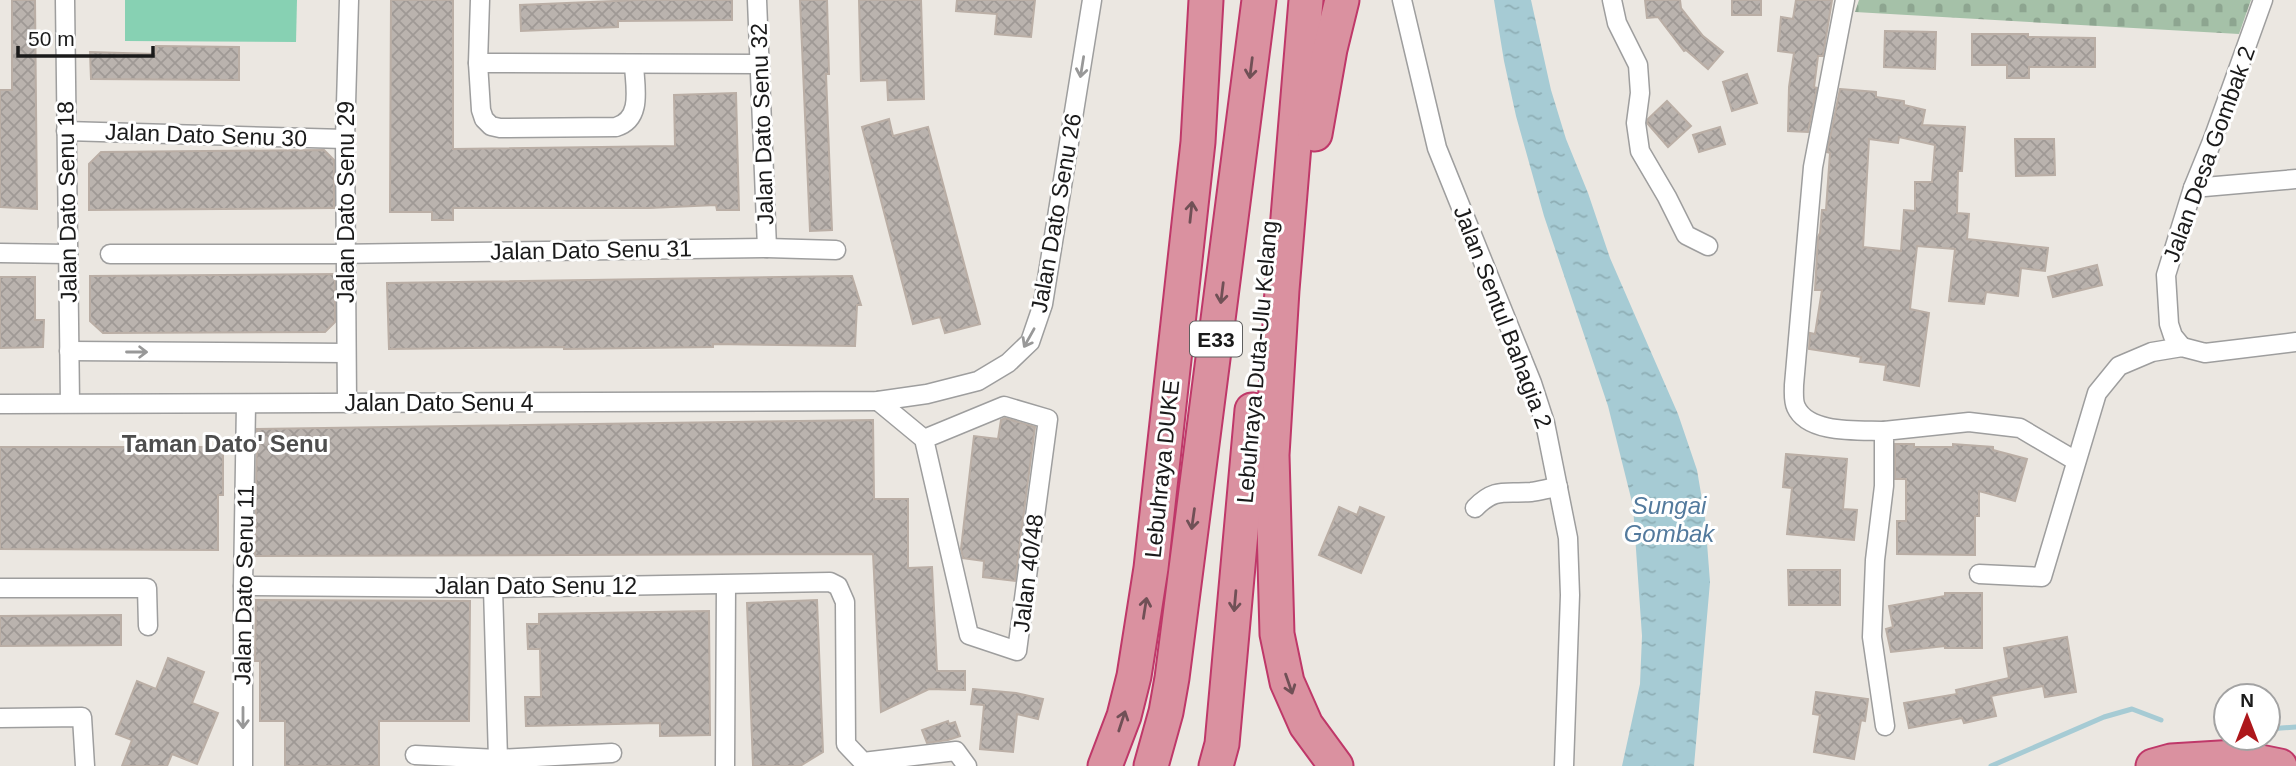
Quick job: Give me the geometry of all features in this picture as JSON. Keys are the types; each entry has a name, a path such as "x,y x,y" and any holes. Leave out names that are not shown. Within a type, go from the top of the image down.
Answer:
{"highway":[{"name":"Lebuhraya DUKE","path":"1105,766 1124,716 1135,676 1151,568 1197,154 1206,0"},
{"name":"Lebuhraya DUKE","path":"1151,766 1172,678 1259,0"},
{"name":"Lebuhraya Duta-Ulu Kelang","path":"1216,766 1222,744 1261,280 1298,120 1304,0"},
{"path":"1336,766 1306,725 1287,682 1277,634 1272,455 1282,290 1298,120 1330,49 1342,0"},
{"path":"2153,766 2171,761 2236,757 2280,766"}],"street":[{"name":"Jalan Dato Senu 18","path":"65,0 70,403"},
{"name":"Jalan Dato Senu 29","path":"346,403 345,139 349,0"},
{"path":"480,0 478,63 481,110 484,119 491,126 616,127 626,124 635,107 635,65"},
{"name":"Jalan Dato Senu 32","path":"757,0 767,248"},
{"name":"Jalan Dato Senu 26","path":"878,401 927,394 978,381 1008,363 1030,342 1043,304 1092,0"},
{"name":"Jalan Sentul Bahagia 2","path":"1402,0 1437,148 1532,383 1545,423 1568,538 1570,595 1563,766"},
{"path":"1612,0 1617,23 1638,65 1640,93 1636,123 1640,150 1686,235 1708,246"},
{"path":"1846,0 1813,167 1794,405 1805,421 1832,428 1884,431 1969,422 2020,428 2076,461"},
{"name":"Jalan Desa Gombak 2","path":"2182,347 2173,336 2169,324 2166,275 2193,188 2263,0"},
{"path":"478,63 758,64"},
{"name":"Jalan Dato Senu 30","path":"66,131 345,139"},
{"path":"2193,188 2296,178"},
{"name":"Jalan Dato Senu 31","path":"110,254 767,248 836,250"},
{"path":"0,253 68,254"},
{"path":"1979,574 2042,577 2096,393 2119,366 2152,352 2182,347 2206,353 2296,342"},
{"path":"69,351 346,353"},
{"path":"878,401 924,439"},
{"name":"Jalan Dato Senu 4","path":"0,404 878,401"},
{"name":"Jalan Dato Senu 11","path":"243,766 246,404"},
{"name":"Jalan 40/48","path":"1004,406 1048,419 1017,651 969,635 924,439 1004,406"},
{"path":"1884,431 1884,486 1875,560 1872,638 1885,726"},
{"path":"1475,508 1486,496 1505,491 1530,492 1558,487"},
{"name":"Jalan Dato Senu 12","path":"243,586 493,588 830,582 838,586 845,602 846,744 863,762 956,751 967,766"},
{"path":"724,766 726,584"},
{"path":"0,588 146,587 148,626"},
{"path":"493,588 498,759"},
{"path":"0,718 82,717 85,766"},
{"path":"415,755 498,759 612,753"}],"green space":[{"path":"125,0 297,0 296,42 125,41"},
{"path":"1859,0 2251,0 2239,34 1855,12"}],"water":[{"name":"Sungai Gombak","path":"1494,0 1531,0 1551,90 1566,139 1610,258 1678,414 1697,470 1705,517 1710,582 1694,766 1622,766 1640,684 1642,636 1633,506 1608,406 1544,216 1516,116"}],"building":[{"path":"12,0 35,0 37,209 0,207 0,90 12,90"},
{"path":"391,0 453,0 453,149 675,146 674,95 736,93 739,210 717,210 716,205 650,208 453,208 453,220 432,220 432,212 390,212"},
{"path":"638,0 732,0 732,20 618,21 618,27 521,31 520,5"},
{"path":"800,0 827,0 829,74 826,74 832,230 810,231"},
{"path":"859,0 921,0 924,99 888,100 887,80 861,81"},
{"path":"957,0 1035,0 1031,37 995,34 997,14 956,11"},
{"path":"1645,0 1680,0 1681,8 1703,36 1723,52 1708,69 1684,51 1658,17 1647,18"},
{"path":"1732,0 1761,0 1761,15 1732,15"},
{"path":"1796,0 1832,0 1823,56 1818,56 1814,87 1817,88 1808,132 1788,131 1789,87 1794,53 1778,51 1781,17 1793,19"},
{"path":"1885,31 1936,32 1935,69 1884,67"},
{"path":"1972,34 2095,38 2095,67 2029,67 2029,78 2007,78 2007,65 1972,65"},
{"path":"156,46 239,47 239,80 91,79 90,52 156,54"},
{"path":"1747,74 1757,103 1732,111 1723,82"},
{"path":"1840,89 1876,92 1876,97 1904,101 1904,105 1925,110 1922,125 1965,127 1962,171 1958,171 1957,213 1969,214 1967,239 2048,248 2045,271 2021,268 2018,296 1986,292 1984,304 1949,301 1955,249 1917,246 1910,309 1929,313 1919,386 1884,380 1886,365 1860,362 1861,357 1809,349 1810,333 1815,334 1822,290 1815,290 1818,237 1822,210 1826,210 1830,153 1827,152","holes":["1899,137 1935,145 1932,182 1915,182 1915,211 1904,210 1901,251 1863,247 1869,139 1898,143"]},
{"path":"1667,101 1691,126 1668,147 1647,123"},
{"path":"889,119 893,136 928,127 980,324 945,333 940,317 913,324 862,127"},
{"path":"1720,127 1725,144 1699,152 1693,135"},
{"path":"2015,139 2054,139 2055,175 2016,176"},
{"path":"324,150 334,160 334,208 89,210 89,164 101,152"},
{"path":"2097,265 2102,285 2053,297 2048,277"},
{"path":"335,274 335,322 325,332 103,333 90,321 90,276"},
{"path":"852,276 861,305 857,305 855,346 713,344 713,347 389,349 387,283"},
{"path":"0,277 35,277 35,320 44,320 43,347 0,348"},
{"path":"1005,418 1035,427 1015,581 983,577 984,561 963,558 961,549 974,436 998,439 1001,420"},
{"path":"873,420 874,499 908,499 908,568 932,567 937,671 965,671 965,690 929,689 881,712 873,554 255,556 257,429"},
{"path":"1895,444 1914,444 1914,447 1953,447 1953,444 1993,447 1993,450 2027,459 2015,501 1979,491 1979,516 1975,516 1975,555 1897,554 1897,521 1906,521 1906,479 1895,479"},
{"path":"0,447 223,447 223,495 218,495 218,550 0,549"},
{"path":"1786,454 1847,459 1843,509 1857,510 1854,540 1787,534 1792,488 1783,487"},
{"path":"1339,507 1357,515 1360,507 1384,517 1361,573 1319,555"},
{"path":"1788,570 1840,570 1840,605 1789,605"},
{"path":"1945,593 1982,593 1982,648 1945,646 1891,652 1886,629 1893,627 1889,606 1945,596"},
{"path":"256,600 470,601 469,721 379,721 379,766 285,766 285,721 260,721 260,661 255,661"},
{"path":"817,600 823,752 800,766 753,766 747,603"},
{"path":"709,611 710,735 660,736 660,723 526,726 525,697 541,697 540,649 528,649 527,624 539,624 539,614"},
{"path":"121,615 121,645 0,646 0,616"},
{"path":"2067,637 2076,692 2045,697 2043,686 1991,696 1996,716 1964,723 1962,718 1909,728 1904,703 1957,694 1956,690 2009,678 2004,648"},
{"path":"168,658 204,672 192,703 218,713 197,764 172,754 167,766 122,766 132,740 116,734 137,681 156,689"},
{"path":"973,689 1016,693 1043,699 1038,719 1017,714 1013,752 980,749 984,705 971,704"},
{"path":"1816,692 1868,699 1854,759 1814,752 1820,715 1813,714"},
{"path":"948,721 949,724 955,722 960,736 927,743 922,730"}],"waterway":[{"path":"1991,766 2104,717 2132,709 2161,720"},
{"path":"2282,728 2296,727"}],"district":[{"name":"Taman Dato' Senu","path":"225,443"}]}
